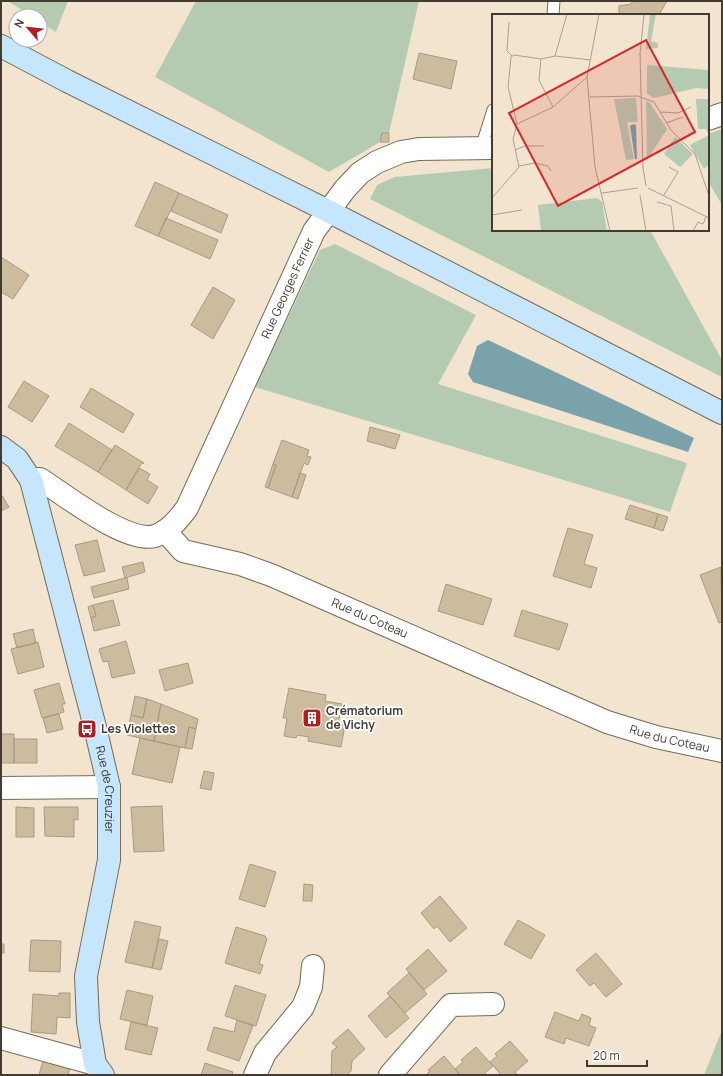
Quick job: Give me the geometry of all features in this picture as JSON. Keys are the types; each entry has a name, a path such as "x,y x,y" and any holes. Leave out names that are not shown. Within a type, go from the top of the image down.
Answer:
{"street":[{"path":"1,46 74,85 328,211 722,413"},
{"path":"709,119 722,114"},
{"name":"Rue Georges Ferrier","path":"165,531 177,522 187,508 314,231 328,211 360,173 377,162 401,152 419,149 487,148"},
{"name":"Rue de Creuzier","path":"1,447 17,459 31,480 96,727 109,787 109,860 86,976 88,1022 99,1069"},
{"path":"31,480 40,479 116,528 131,534 154,536 165,531"},
{"name":"Rue du Coteau","path":"165,531 183,551 240,564 270,575 607,722 656,737 722,751"},
{"path":"1,788 109,787"},
{"path":"255,1075 265,1053 303,1007 311,987 313,966"},
{"path":"390,1075 451,1005 493,1004"},
{"path":"1,1038 99,1069"}],"lane":[{"path":"553,14 554,1"},
{"path":"487,148 492,116"}],"green space":[{"path":"8,1 68,1 56,32 48,27 48,8 19,8"},
{"path":"196,1 419,1 389,133 382,133 380,142 329,172 155,77"},
{"path":"722,129 722,205 709,183 709,134"},
{"path":"492,168 492,231 651,231 722,360 722,377 370,199 377,185 395,177"},
{"path":"335,244 476,315 438,384 687,463 670,512 255,387 320,250"},
{"path":"722,1030 722,1075 704,1075"}],"water":[{"path":"488,340 694,438 688,452 473,382 468,374 477,346"}],"building":[{"path":"633,1 667,1 660,14 619,14 619,6 631,4"},
{"path":"419,53 457,61 451,89 413,79"},
{"path":"382,133 389,133 389,142 380,142"},
{"path":"155,182 179,193 158,236 135,226"},
{"path":"179,193 228,215 221,233 171,211"},
{"path":"166,218 218,240 210,259 158,236"},
{"path":"1,257 29,275 13,299 1,292"},
{"path":"213,287 235,300 213,339 191,325"},
{"path":"24,381 49,396 32,422 8,407"},
{"path":"91,388 134,414 123,433 80,407"},
{"path":"69,423 112,450 98,472 55,446"},
{"path":"370,427 400,435 395,449 367,441"},
{"path":"282,440 309,450 307,456 311,457 308,465 304,463 292,497 268,488 276,465 273,464"},
{"path":"115,445 144,463 141,464 126,490 98,472"},
{"path":"273,464 276,465 268,488 265,487"},
{"path":"139,468 150,474 147,480 158,487 148,504 126,490"},
{"path":"300,473 306,475 298,499 292,497"},
{"path":"1,494 9,507 1,511"},
{"path":"630,505 658,514 654,528 625,519"},
{"path":"658,514 668,517 663,531 654,528"},
{"path":"568,528 593,535 584,564 597,568 591,588 553,576"},
{"path":"97,540 105,571 84,576 75,545"},
{"path":"143,562 145,572 125,578 122,567"},
{"path":"721,567 722,622 719,623 700,575"},
{"path":"127,578 129,589 94,598 91,587"},
{"path":"446,584 492,599 483,625 438,611"},
{"path":"113,600 120,625 94,631 91,618 96,616 93,605"},
{"path":"93,605 96,616 91,618 88,607"},
{"path":"522,610 568,624 559,650 514,636"},
{"path":"33,629 36,643 17,648 13,634"},
{"path":"126,641 135,673 112,678 108,661 103,662 99,649"},
{"path":"38,642 44,667 18,674 11,649"},
{"path":"188,663 193,683 165,691 159,670"},
{"path":"59,683 65,704 62,704 64,712 42,718 34,690"},
{"name":"Crématorium de Vichy","path":"289,688 326,695 325,701 342,704 338,724 345,725 341,747 308,741 309,737 297,735 296,738 284,736 287,718 283,718"},
{"path":"135,696 147,699 143,718 131,715"},
{"path":"147,699 161,704 154,741 127,735 131,715 143,718"},
{"path":"161,704 198,719 196,729 189,727 185,748 154,741"},
{"path":"59,714 63,729 47,733 43,718"},
{"path":"189,727 196,729 192,749 185,748"},
{"path":"1,734 14,734 14,763 1,763"},
{"path":"140,738 180,747 172,783 132,774"},
{"path":"14,739 37,739 37,763 14,763"},
{"path":"204,771 214,773 211,790 200,788"},
{"path":"162,806 164,851 134,852 131,807"},
{"path":"16,807 34,808 34,837 16,837"},
{"path":"44,807 78,807 78,820 74,819 74,837 45,836"},
{"path":"250,864 276,872 265,907 239,899"},
{"path":"304,884 313,885 312,901 303,901"},
{"path":"440,896 467,928 450,942 437,926 434,929 421,913"},
{"path":"518,920 545,935 531,959 504,944"},
{"path":"135,921 161,927 152,968 125,962"},
{"path":"236,927 265,936 267,939 259,964 263,965 260,974 225,963"},
{"path":"159,939 168,941 161,970 152,968"},
{"path":"31,940 61,941 60,972 29,971"},
{"path":"1,944 4,944 4,953 1,953"},
{"path":"428,949 447,971 424,990 406,969"},
{"path":"596,953 622,984 606,997 594,983 590,986 576,970"},
{"path":"409,973 427,994 405,1013 387,993"},
{"path":"235,985 266,995 256,1026 225,1016"},
{"path":"127,990 153,996 147,1025 120,1019"},
{"path":"59,993 70,993 70,1018 57,1017 56,1034 31,1032 33,994 59,996"},
{"path":"390,996 409,1018 386,1038 368,1016"},
{"path":"555,1012 579,1021 582,1014 591,1018 589,1025 596,1028 589,1046 566,1038 564,1044 545,1037"},
{"path":"237,1020 253,1026 239,1061 207,1050 214,1027 234,1032"},
{"path":"131,1022 158,1028 151,1055 125,1049"},
{"path":"348,1029 365,1049 352,1061 351,1071 346,1075 331,1075 332,1051 337,1047 332,1043"},
{"path":"510,1041 528,1061 515,1072 517,1075 501,1075 490,1062 497,1056 495,1054"},
{"path":"476,1047 493,1066 483,1075 460,1075 455,1069 463,1062 461,1060"},
{"path":"45,1054 72,1061 68,1075 39,1075"},
{"path":"444,1056 460,1075 426,1075 430,1071 428,1070"},
{"path":"205,1063 233,1072 232,1075 201,1075"}],"place":[{"name":"Crématorium de Vichy","path":"312,718"},
{"name":"Les Violettes","path":"87,729"}]}
